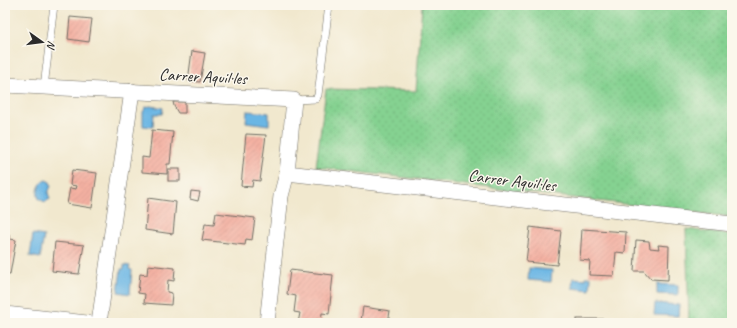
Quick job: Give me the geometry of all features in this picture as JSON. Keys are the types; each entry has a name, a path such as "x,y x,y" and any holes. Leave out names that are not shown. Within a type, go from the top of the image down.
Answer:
{"street":[{"name":"Carrer Aquil·les","path":"5,85 294,100"},
{"path":"99,323 132,91"},
{"path":"267,323 281,196 287,173 294,100"},
{"name":"Carrer Aquil·les","path":"287,173 732,224"},
{"path":"5,314 87,323"}],"lane":[{"path":"44,87 54,5"},
{"path":"294,100 316,99 318,95 329,5"}],"green space":[{"path":"422,5 732,5 732,217 316,167 326,89 416,91"},
{"path":"686,229 732,235 732,323 689,323"}],"water":[{"path":"150,106 163,108 162,114 154,114 153,127 143,126 143,112 146,107"},
{"path":"247,111 269,113 269,125 246,122"},
{"path":"46,180 50,182 51,186 48,193 50,199 45,202 39,199 38,194 40,185"},
{"path":"33,234 44,236 40,258 30,256"},
{"path":"124,265 130,266 129,269 132,270 130,294 118,292 121,269 124,269"},
{"path":"529,268 552,270 551,282 528,280"},
{"path":"586,277 591,277 590,290 572,288 573,278 586,279"},
{"path":"657,284 678,285 678,295 657,294"},
{"path":"655,303 679,305 678,316 654,315"}],"building":[{"path":"70,17 92,19 89,42 68,39"},
{"path":"192,51 205,53 200,82 188,81"},
{"path":"173,102 185,102 185,113 178,113"},
{"path":"152,130 173,132 170,164 167,164 167,174 142,172 142,157 149,158"},
{"path":"246,134 266,135 260,181 253,180 252,187 241,186"},
{"path":"168,169 180,169 180,181 168,181"},
{"path":"72,170 97,173 92,208 67,204 70,188 76,189 77,186 70,185"},
{"path":"191,191 200,192 198,201 190,199"},
{"path":"148,198 176,202 173,234 145,230"},
{"path":"216,213 255,218 252,240 246,239 245,245 202,240 205,224 214,225"},
{"path":"530,227 561,231 557,265 526,262"},
{"path":"582,229 626,232 625,253 616,252 614,276 589,275 590,261 580,260"},
{"path":"5,234 10,235 10,239 16,240 10,274 5,273"},
{"path":"636,240 649,241 650,248 659,249 658,245 669,246 668,280 651,279 644,271 634,271"},
{"path":"55,242 84,245 79,274 52,271"},
{"path":"148,265 175,268 174,281 168,280 167,292 172,293 171,305 144,303 145,294 138,293 140,274 147,275"},
{"path":"290,270 333,275 329,314 322,313 321,323 298,323 300,313 294,312 296,296 287,294"},
{"path":"363,307 390,311 388,323 361,321"},
{"path":"577,319 606,319 606,323 577,323"}]}
